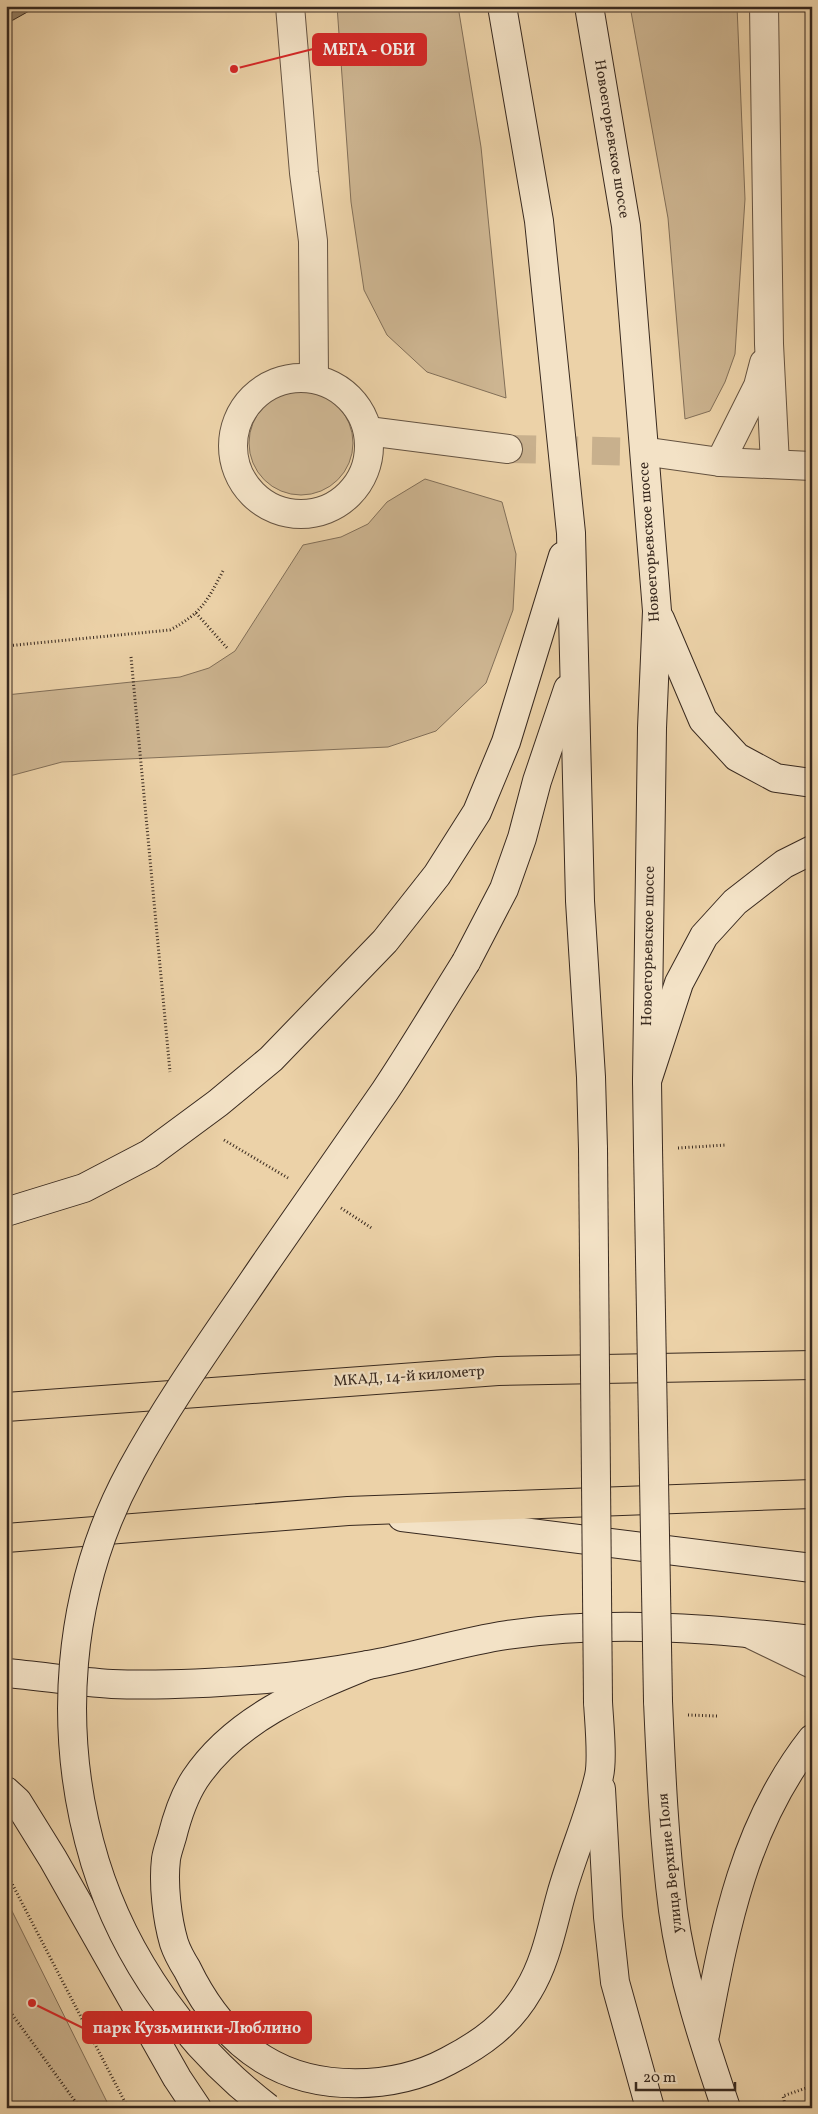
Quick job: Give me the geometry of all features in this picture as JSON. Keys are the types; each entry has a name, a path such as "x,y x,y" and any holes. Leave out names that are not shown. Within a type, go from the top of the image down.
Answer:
{"highway":[{"name":"МКАД, 14-й километр","path":"6,1407 498,1371 812,1365"},
{"path":"6,1538 348,1510 812,1494"}],"main road":[{"path":"290,6 304,173 313,241 314,378"},
{"path":"502,6 539,221 570,533 580,901 591,1077 593,1149 600,1773 608,1916 615,1982 650,2108"},
{"name":"Новоегорьевское шоссе","path":"589,6 626,226 656,611 652,728 648,1148"},
{"path":"764,6 769,344 775,464"},
{"path":"720,462 758,386 769,344"},
{"path":"289,378 314,378 338,388 357,406 368,431 368,459 358,485 337,504 311,514 283,512 259,500 242,479 234,454 235,427 247,404 265,388 289,378"},
{"path":"368,431 508,449"},
{"path":"649,452 720,462 812,466"},
{"path":"6,1212 84,1188 149,1154 218,1103 271,1059 385,941 437,874 477,812 506,742 570,533"},
{"path":"656,611 703,720 737,757 776,778 812,782"},
{"path":"268,2108 212,2059 177,2019 147,1976 126,1937 101,1881 86,1831 74,1761 72,1726 72,1674 79,1622 90,1570 108,1520 130,1473 174,1397 386,1089 466,962 504,889 522,838 537,780 574,671"},
{"path":"648,1081 679,983 704,936 735,902 784,864 812,850"},
{"name":"улица Верхние Поля","path":"648,1148 658,1701 664,1810 673,1910 684,1969 703,2042 726,2108"},
{"path":"348,1510 812,1568"},
{"path":"6,1673 109,1684 162,1685 268,1679 368,1665 507,1635 581,1628 660,1626 746,1632 812,1640"},
{"path":"746,1632 812,1664"},
{"path":"368,1665 307,1690 260,1716 226,1743 195,1779 179,1813 166,1859 167,1906 175,1946 204,1999 231,2033 264,2059 305,2077 348,2084 397,2080 434,2069 473,2048 502,2026 529,1991 547,1946 561,1894 600,1773"},
{"path":"703,2042 722,1942 748,1850 769,1803 799,1755 812,1739"},
{"path":"6,1791 17,1801 53,1859 172,2070 198,2108"}],"path":[{"path":"6,646 170,630 184,623 204,606 224,571"},
{"path":"196,613 228,649"},
{"path":"131,657 170,1072"},
{"path":"224,1140 291,1180"},
{"path":"677,1148 726,1145"},
{"path":"334,1204 373,1229"},
{"path":"6,1872 128,2108"},
{"path":"6,2006 80,2108"},
{"path":"786,2108 783,2096 812,2086"}],"shaded area":[{"path":"337,6 458,6 481,147 506,398 427,372 387,335 364,290 351,202"},
{"path":"630,6 737,6 745,199 735,354 725,382 710,411 685,419 668,218"},
{"path":"301,391 321,395 338,406 349,423 353,443 349,463 338,480 321,491 301,495 281,491 264,480 253,463 249,443 253,423 264,406 281,395"},
{"path":"425,479 502,502 516,554 513,610 486,683 436,731 388,747 62,762 6,777 6,695 180,677 209,668 235,651 303,545 341,537 368,524 387,502"},
{"path":"6,1899 110,2108 6,2108"}],"building":[{"path":"6,6 38,6 6,24"}],"tunnel":[{"path":"508,449 649,452"}],"place":[{"name":"МЕГА - ОБИ","path":"234,69"},
{"name":"парк Кузьминки-Люблино","path":"32,2003"}]}
